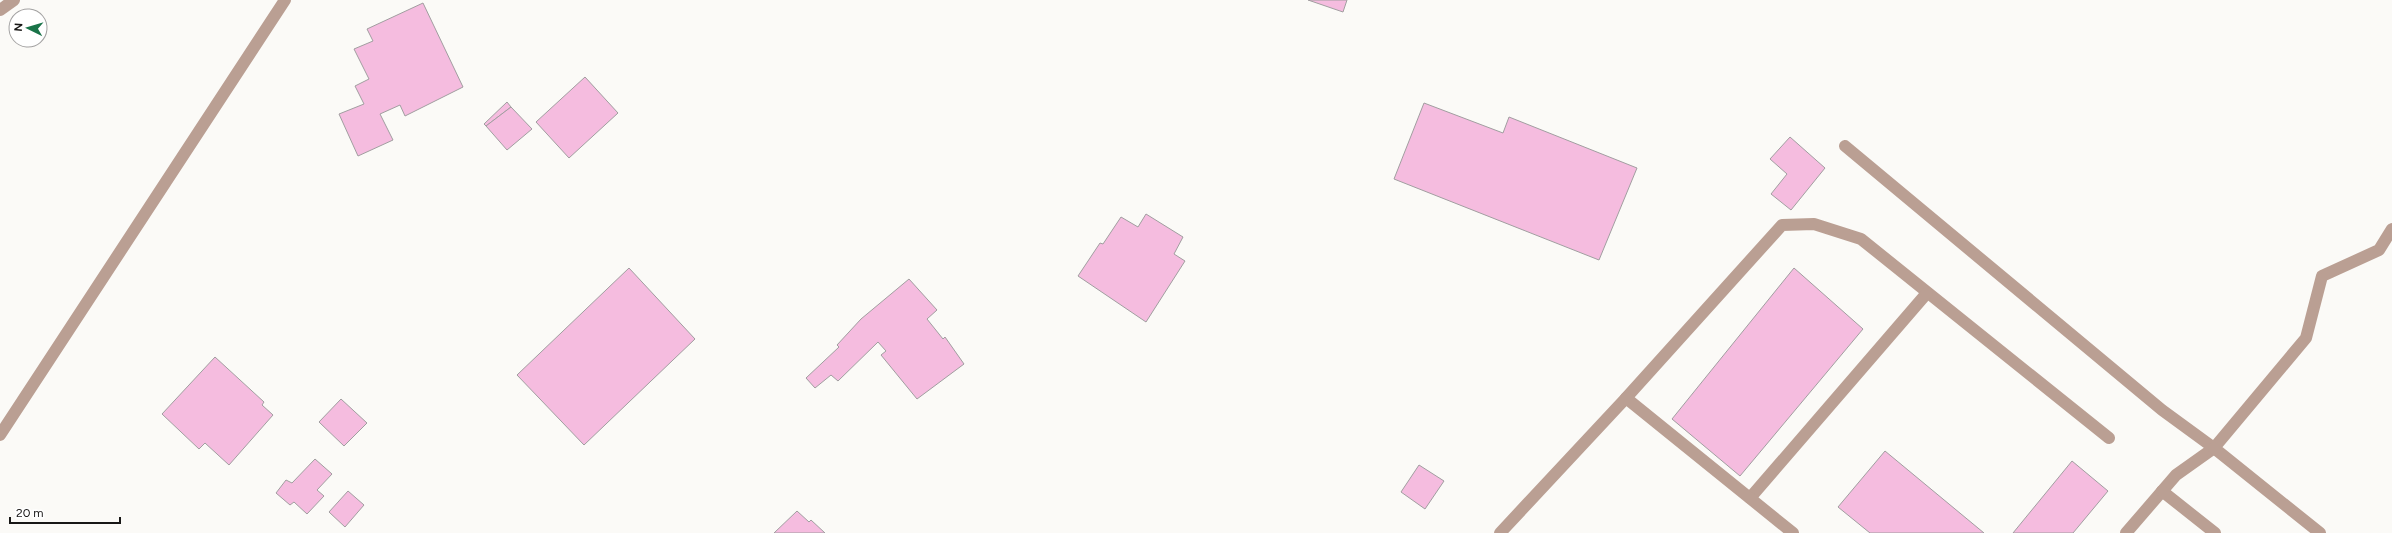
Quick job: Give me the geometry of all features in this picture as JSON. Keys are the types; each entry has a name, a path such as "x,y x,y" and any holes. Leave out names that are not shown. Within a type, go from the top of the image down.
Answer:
{"street":[{"path":"0,10 14,0"},
{"path":"0,435 285,0"},
{"path":"1845,146 2162,410 2214,448 2320,533"},
{"path":"1500,533 1626,398 1782,226 1814,224 1861,239 2109,438"},
{"path":"2126,533 2176,474 2214,448 2306,338 2322,276 2379,250 2392,229"},
{"path":"1750,498 1927,293"},
{"path":"1626,398 1793,533"},
{"path":"2162,491 2215,533"}],"building":[{"path":"1308,0 1347,0 1343,12"},
{"path":"423,3 463,87 405,116 400,105 380,114 393,140 358,156 339,114 364,104 355,86 369,79 354,49 373,41 367,29"},
{"path":"585,77 618,113 569,158 536,122"},
{"path":"507,102 511,107 486,126 484,124"},
{"path":"1424,103 1503,133 1509,117 1637,168 1599,260 1394,179"},
{"path":"511,107 532,129 507,150 486,126"},
{"path":"1790,137 1825,168 1791,210 1771,194 1787,174 1770,159"},
{"path":"1146,214 1183,237 1174,254 1185,261 1146,322 1078,276 1100,243 1103,244 1121,217 1138,227"},
{"path":"629,268 695,339 584,445 517,375"},
{"path":"1794,268 1863,329 1740,476 1672,419"},
{"path":"909,279 937,310 927,319 943,339 945,337 964,364 917,399 881,355 886,351 878,342 838,381 831,375 815,388 806,378 839,347 837,345 861,319"},
{"path":"215,357 264,402 262,405 273,415 229,465 205,443 199,449 162,414"},
{"path":"341,399 367,423 344,446 319,422"},
{"path":"1885,451 1984,533 1870,533 1838,507"},
{"path":"315,459 332,474 317,490 324,496 307,514 294,502 290,505 276,493 286,480 292,483"},
{"path":"2072,461 2108,491 2073,533 2013,533"},
{"path":"1419,465 1444,481 1425,509 1401,492"},
{"path":"348,491 364,505 345,527 329,512"},
{"path":"797,511 809,522 811,520 825,533 774,533"}]}
